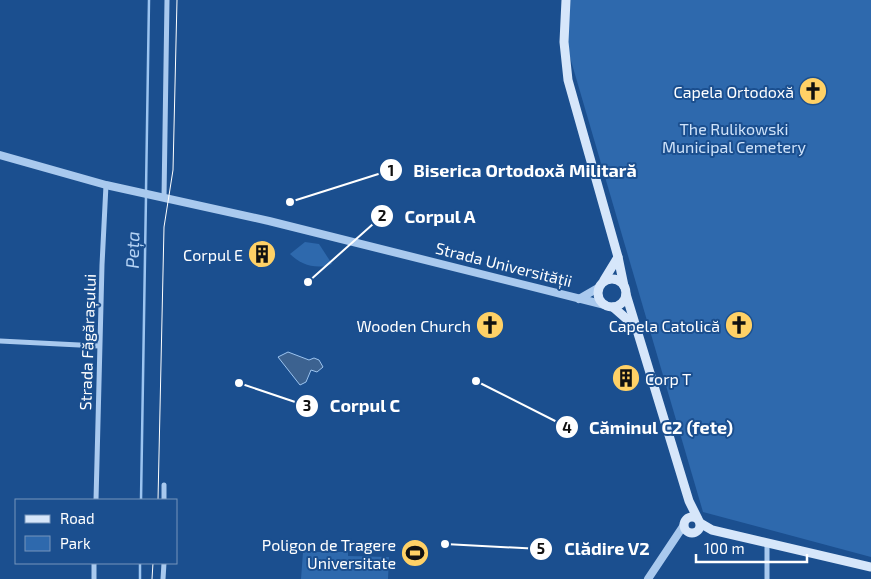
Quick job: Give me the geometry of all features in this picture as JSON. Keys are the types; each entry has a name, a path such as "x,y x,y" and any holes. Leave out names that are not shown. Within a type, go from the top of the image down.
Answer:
{"main road":[{"path":"566,0 564,42 568,80 618,257 625,290 689,501 699,521"},
{"path":"618,257 598,288 598,298 609,306 622,302 625,290"},
{"path":"604,280 613,278 625,290"},
{"name":"Strada Universității","path":"609,306 638,328"},
{"path":"689,501 685,522 693,532"},
{"path":"685,522 690,517 712,530"},
{"path":"693,532 699,521"},
{"path":"693,532 712,530 871,567"}],"street":[{"path":"161,198 166,0"},
{"name":"Strada Universității","path":"0,155 106,185 269,220 609,306"},
{"name":"Strada Făgărașului","path":"96,499 99,346 106,185"},
{"name":"Strada Universității","path":"579,299 598,288"},
{"path":"0,341 99,346"},
{"path":"164,485 164,499"},
{"path":"648,579 679,536 685,522"},
{"path":"679,536 693,532"},
{"path":"767,543 767,579"},
{"path":"94,564 94,579"},
{"path":"164,564 164,579"}],"green space":[{"name":"The Rulikowski Municipal Cemetery","path":"570,0 871,0 871,557 703,512 567,47"},
{"path":"305,242 319,244 332,264 321,267 304,264 290,254"},
{"path":"303,552 348,552 348,556 389,557 388,579 301,579"}],"shaded area":[{"path":"288,352 309,360 314,358 319,360 323,367 317,372 311,370 306,382 300,385 278,357"}],"waterway":[{"name":"Peța","path":"146,191 149,0"},
{"name":"Peța","path":"141,499 146,196"},
{"name":"Peța","path":"140,564 140,579"}],"tram line":[{"path":"158,499 164,227 173,170 177,0"},
{"path":"152,579 153,564"}],"place":[{"name":"Capela Ortodoxă","path":"813,91"},
{"name":"Biserica Ortodoxă Militară","path":"290,202"},
{"name":"Corpul E","path":"262,254"},
{"name":"Corpul A","path":"308,282"},
{"name":"Wooden Church","path":"490,325"},
{"name":"Capela Catolică","path":"739,325"},
{"name":"Corp T","path":"626,378"},
{"name":"Căminul C2 (fete)","path":"476,381"},
{"name":"Corpul C","path":"239,383"},
{"name":"Clădire V2","path":"445,544"},
{"name":"Poligon de Tragere Universitate","path":"415,553"}]}
